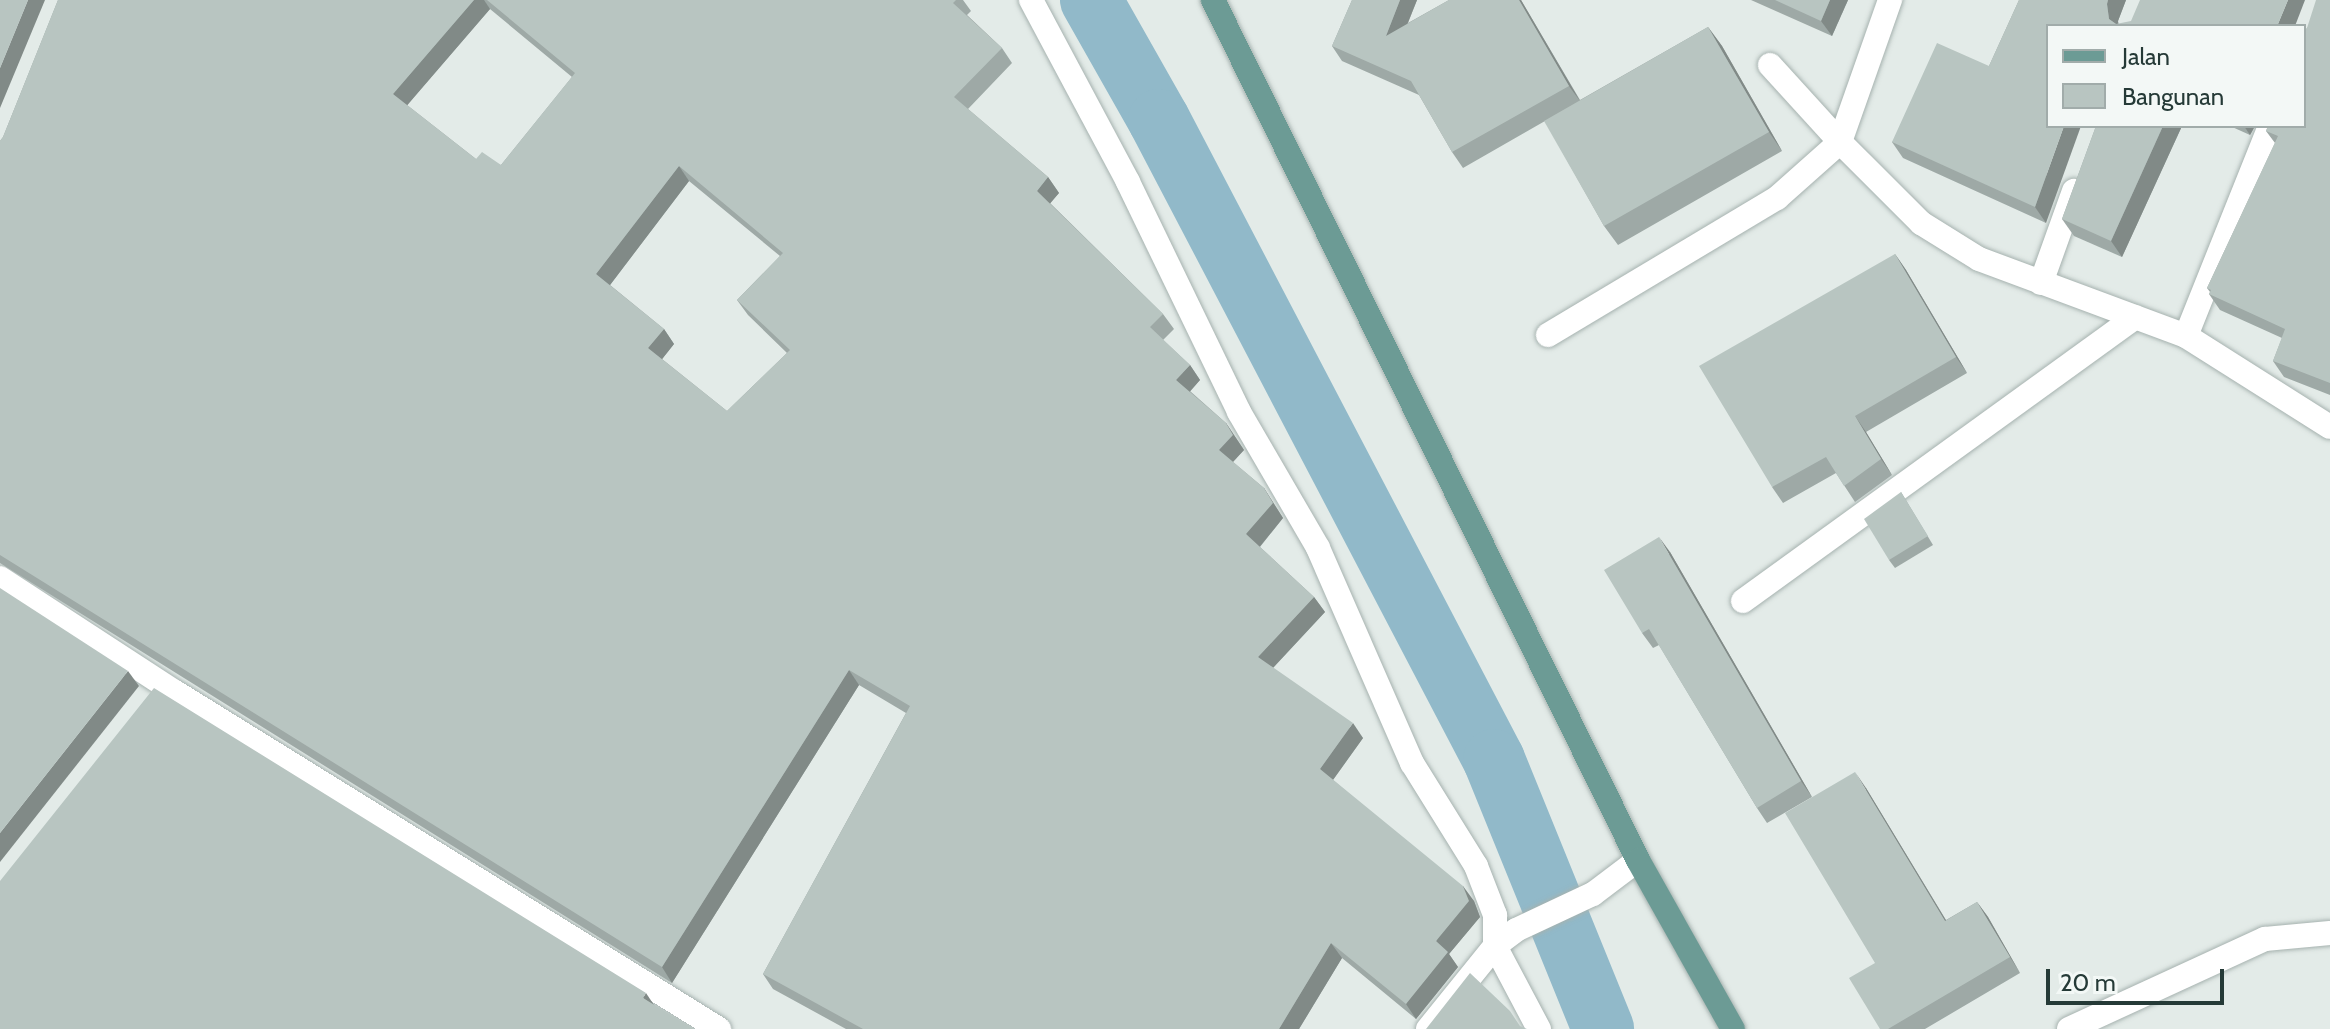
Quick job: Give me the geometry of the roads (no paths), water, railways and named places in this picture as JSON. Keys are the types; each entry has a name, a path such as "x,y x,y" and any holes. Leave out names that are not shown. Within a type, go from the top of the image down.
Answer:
{"main road":[{"path":"1213,0 1638,860 1733,1029"}],"street":[{"path":"1031,0 1128,182 1239,412 1318,548 1412,763 1476,866 1495,915 1495,946 1539,1029"},
{"path":"1548,335 1777,198 1840,142 1890,0"},
{"path":"1770,65 1840,142 1921,223 1979,259 2186,336 2330,427"},
{"path":"2186,336 2269,128"},
{"path":"2041,283 2082,169"},
{"path":"1743,601 2135,317"},
{"path":"0,578 161,683 719,1029"},
{"path":"142,707 161,683"},
{"path":"1428,1029 1495,946 1516,930 1593,894 1638,860"},
{"path":"2069,1029 2265,939 2330,933"}],"waterway":[{"path":"1091,0 1159,120 1494,760 1603,1029"}]}
